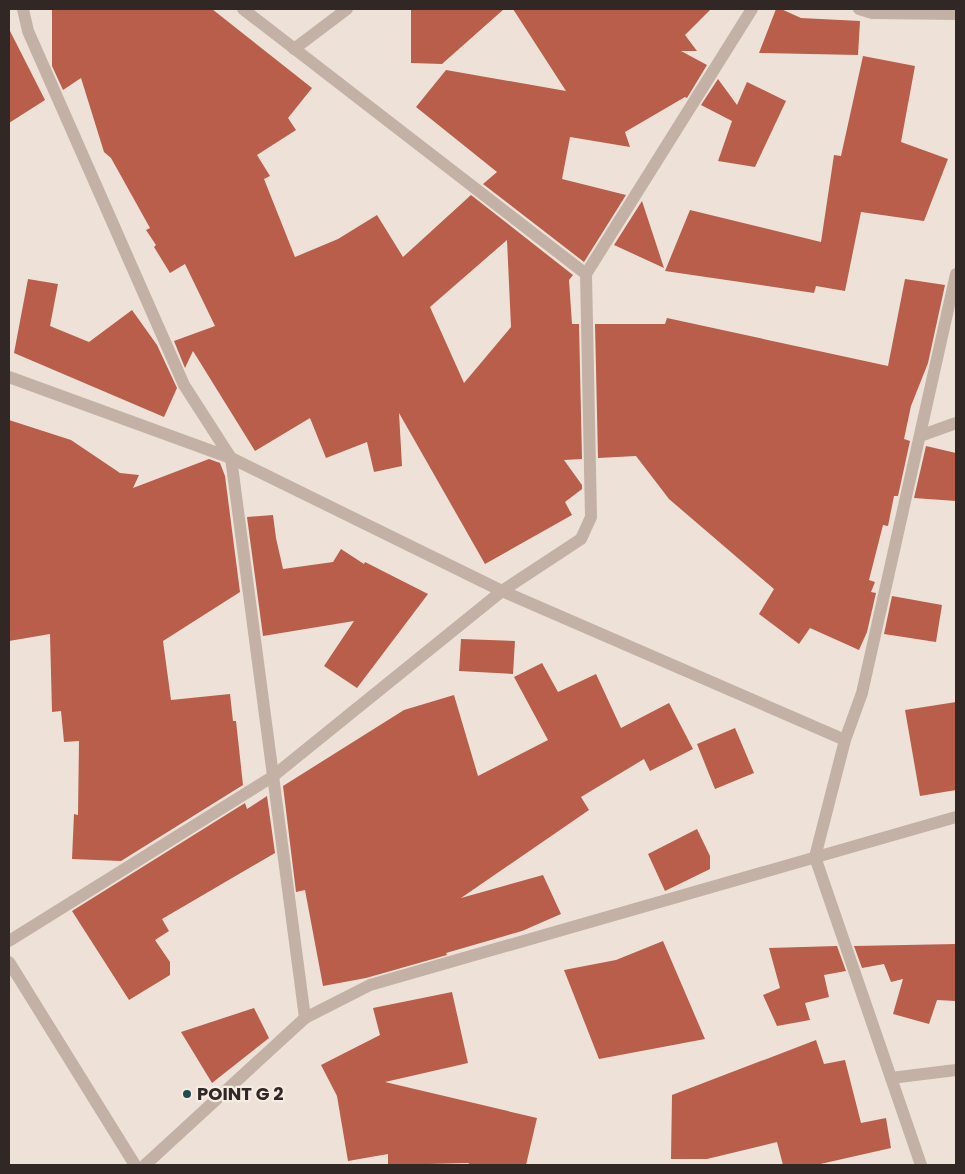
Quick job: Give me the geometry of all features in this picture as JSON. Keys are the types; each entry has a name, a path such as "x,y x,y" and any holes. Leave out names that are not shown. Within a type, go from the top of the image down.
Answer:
{"street":[{"path":"22,9 28,31 184,385 231,458 305,1018"},
{"path":"243,9 586,274"},
{"path":"294,49 347,9"},
{"path":"9,941 272,777 502,591 581,539 591,516 586,274 752,9"},
{"path":"859,9 872,13 956,14"},
{"path":"921,1165 815,858 845,740 862,693 956,274"},
{"path":"9,377 231,458 502,591 845,740"},
{"path":"920,436 956,423"},
{"path":"145,1165 305,1018 370,985 956,817"},
{"path":"9,962 134,1165"},
{"path":"891,1078 956,1070"}],"building":[{"path":"52,9 212,9 312,88 288,118 296,130 257,155 270,176 264,179 295,257 338,239 377,215 403,257 471,195 573,275 569,280 572,324 579,324 582,459 564,460 582,485 582,489 565,502 572,515 485,564 399,413 402,466 374,472 367,442 326,458 310,418 255,451 193,351 185,368 174,341 215,326 185,264 170,273 146,230 150,228 111,158 104,152 81,78 63,90 52,66","holes":["507,240 511,327 464,383 430,307"]},
{"path":"411,9 504,9 442,64 411,63"},
{"path":"513,9 711,9 685,35 697,51 681,51 707,65 687,98 685,97 625,132 630,147 570,137 562,179 626,195 584,262 483,184 497,172 416,107 446,70 566,91"},
{"path":"776,9 781,9 801,18 860,21 858,55 759,53"},
{"path":"9,29 45,100 9,123"},
{"path":"863,56 915,66 901,142 948,159 924,221 861,212 845,291 816,286 814,293 665,271 690,210 821,242 834,155 841,156"},
{"path":"718,79 737,105 747,82 786,101 755,167 718,161 732,121 701,105"},
{"path":"642,201 664,268 614,245"},
{"path":"28,279 58,284 50,326 89,342 132,310 157,345 177,388 164,417 14,353"},
{"path":"905,279 945,285 928,363 911,406 904,439 910,441 898,496 894,496 888,526 883,525 869,580 875,582 871,592 876,593 867,632 859,650 810,628 799,644 759,614 774,589 669,499 636,456 598,458 595,324 665,324 667,318 888,366"},
{"path":"9,420 71,440 120,473 139,475 133,488 209,459 220,463 225,476 240,592 163,641 171,700 230,694 233,721 236,721 243,785 121,861 72,859 74,814 78,815 79,741 64,742 61,711 52,712 50,634 9,641"},
{"path":"926,446 956,453 956,501 914,498"},
{"path":"273,515 283,569 333,562 341,549 364,564 365,562 428,594 357,688 324,666 354,621 263,636 247,517"},
{"path":"892,596 942,605 936,642 884,634"},
{"path":"461,639 515,641 513,674 459,671"},
{"path":"542,663 558,692 596,674 621,728 669,703 693,749 650,771 644,759 581,797 589,810 461,898 543,875 561,914 522,931 446,953 447,955 366,978 323,986 305,890 296,892 283,786 404,710 454,695 478,776 548,740 514,677"},
{"path":"956,702 956,790 920,796 905,710"},
{"path":"735,728 754,773 715,789 697,744"},
{"path":"267,796 275,853 162,919 169,931 155,940 170,962 170,975 129,1000 72,911 245,803 247,809"},
{"path":"697,829 710,856 710,869 665,891 648,854"},
{"path":"663,941 705,1039 599,1059 564,970 616,960"},
{"path":"956,944 956,1001 937,1000 929,1024 893,1014 903,979 891,982 884,964 862,968 854,946"},
{"path":"837,946 846,971 824,975 829,997 805,1003 810,1020 777,1026 763,995 780,988 769,948"},
{"path":"452,992 468,1063 385,1082 537,1118 526,1165 468,1165 469,1163 388,1165 388,1154 348,1161 337,1096 321,1065 380,1035 373,1008"},
{"path":"254,1008 269,1038 212,1083 181,1032"},
{"path":"816,1040 824,1064 845,1060 861,1123 886,1118 891,1148 816,1165 783,1165 777,1142 707,1159 671,1159 672,1095"}],"place":[{"name":"POINT G 2","path":"187,1094"}]}
